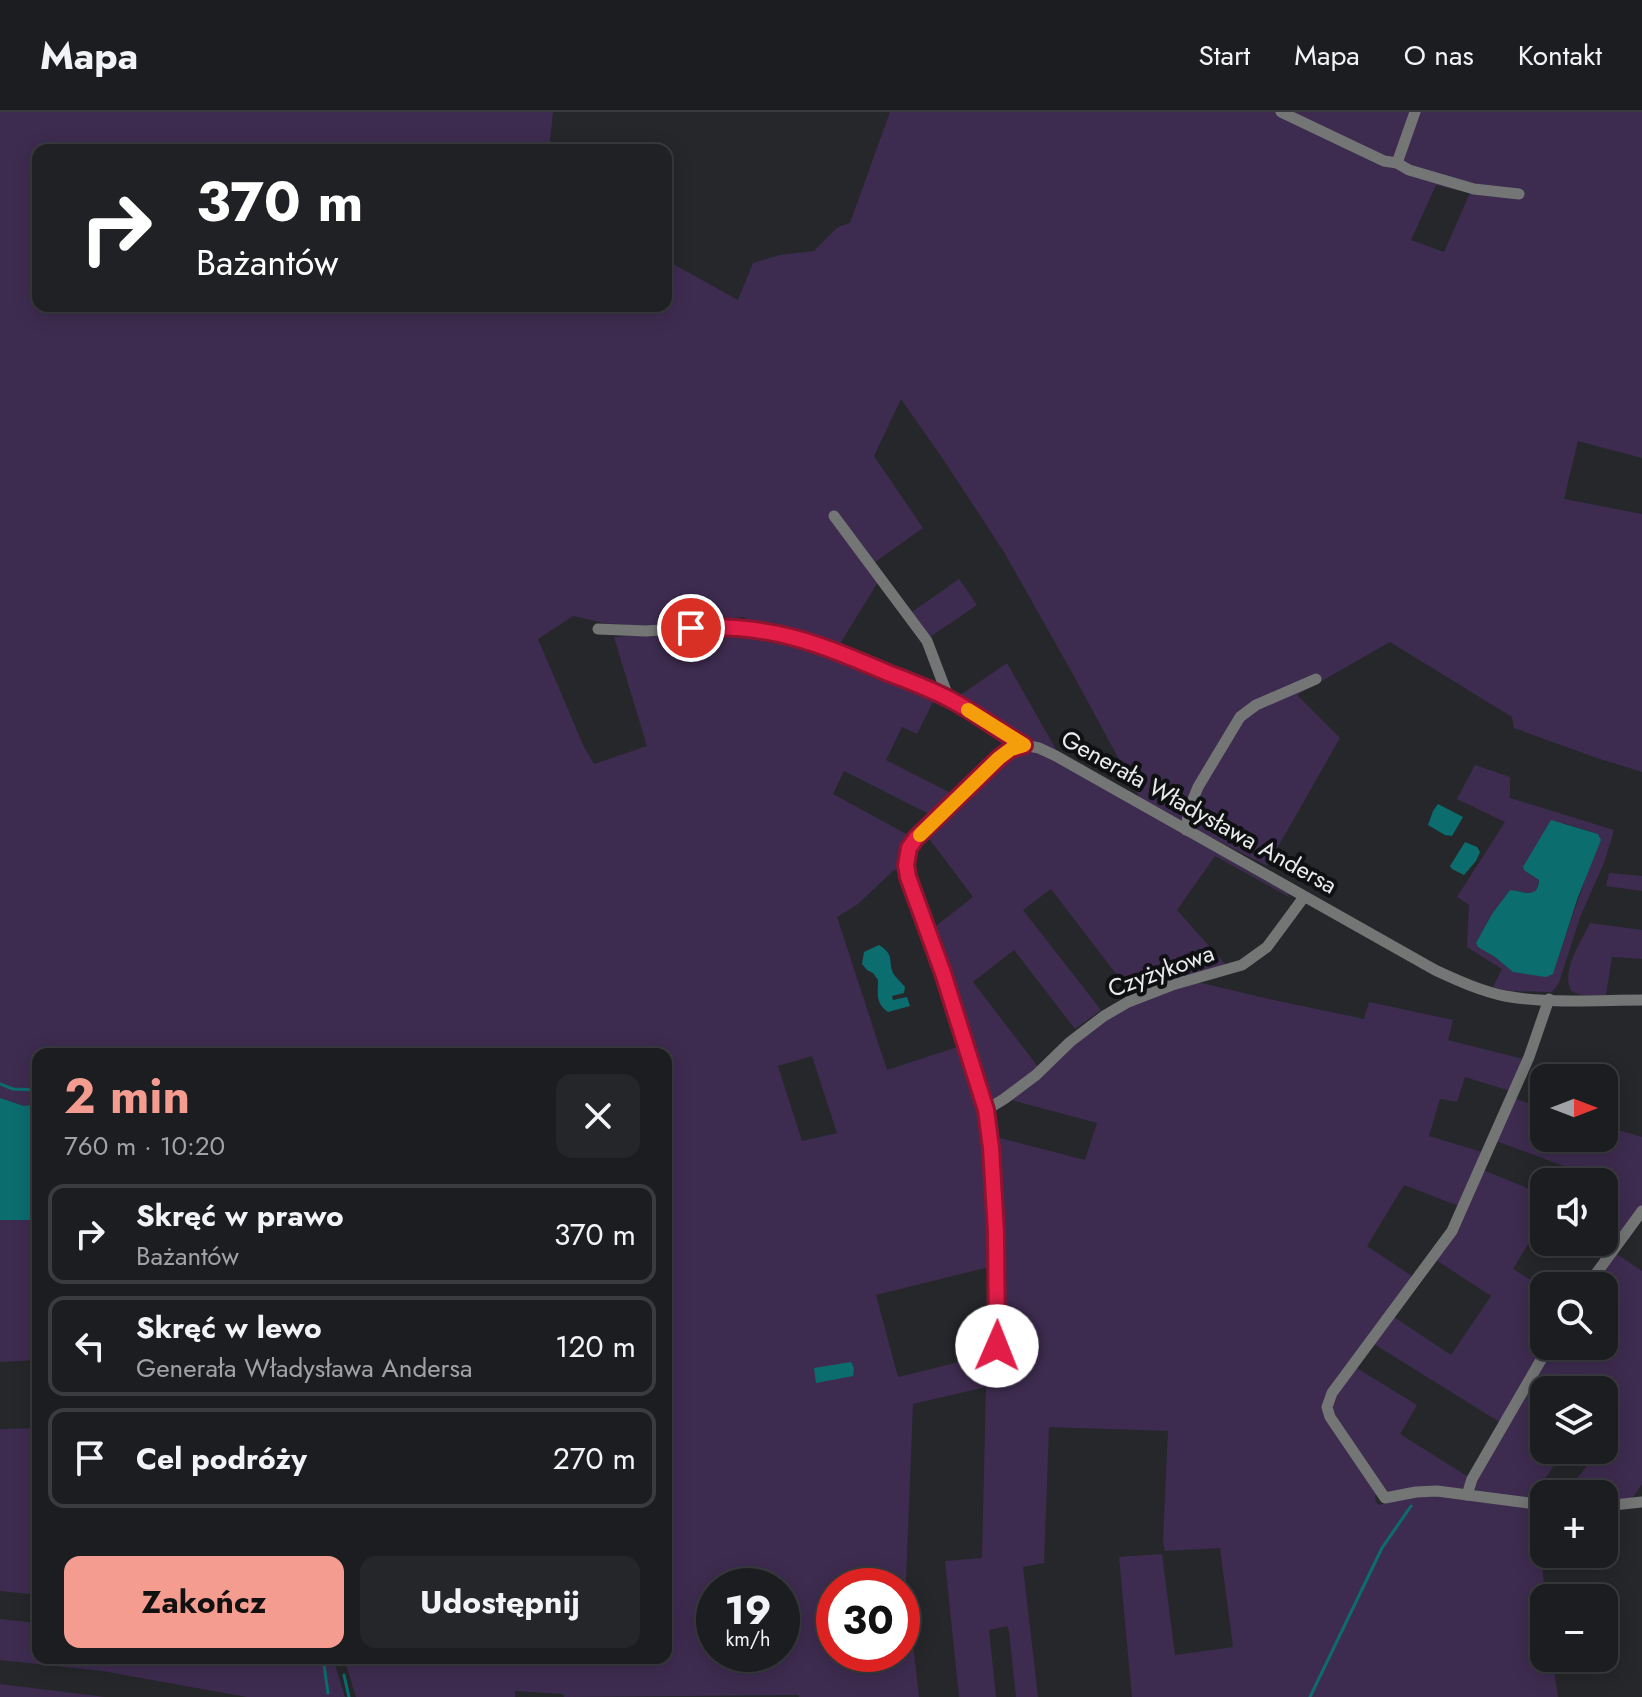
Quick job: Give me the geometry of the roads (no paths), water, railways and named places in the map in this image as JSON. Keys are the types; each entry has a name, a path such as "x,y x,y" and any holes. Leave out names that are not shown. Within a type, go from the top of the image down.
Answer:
{"street":[{"path":"1281,112 1409,170 1474,189 1519,194"},
{"path":"1397,163 1415,112"},
{"path":"834,516 927,641 949,699"},
{"name":"Generała Władysława Andersa","path":"598,629 646,631 718,626 783,634 831,648 949,699 1024,745 1056,756 1457,980 1507,996 1642,1000"},
{"path":"1186,830 1189,809 1198,787 1240,717 1256,705 1316,679"},
{"path":"997,1346 996,1232 986,1110 943,973 908,877 906,855 916,838 999,758 1011,749 1024,745"},
{"name":"Czyżykowa","path":"986,1110 1036,1075 1070,1042 1104,1016 1128,1002 1172,985 1242,965 1267,947 1304,897"},
{"path":"1530,1503 1427,1491 1385,1498 1330,1417 1328,1403 1332,1393 1452,1231 1529,1057 1549,999"},
{"path":"1597,1272 1642,1211"},
{"path":"1467,1495 1472,1479 1541,1360"},
{"path":"1618,1505 1642,1502"}],"water":[{"path":"1438,804 1463,817 1452,836 1428,825"},
{"path":"1551,820 1598,834 1601,840 1578,897 1553,974 1546,977 1513,972 1476,943 1510,890 1529,893 1536,890 1539,880 1523,867"},
{"path":"1465,842 1477,847 1480,852 1464,875 1450,866"},
{"path":"879,945 890,956 892,971 905,987 904,993 892,996 893,1000 907,997 910,1006 888,1012 881,1005 878,980 862,964 864,952"},
{"path":"0,1098 24,1106 32,1105 32,1220 0,1220"},
{"path":"851,1362 853,1376 816,1383 814,1368"}],"waterway":[{"path":"0,1084 13,1089 32,1090"},
{"path":"1310,1697 1382,1548 1411,1506"},
{"path":"324,1664 328,1693"},
{"path":"344,1675 349,1697"}]}
